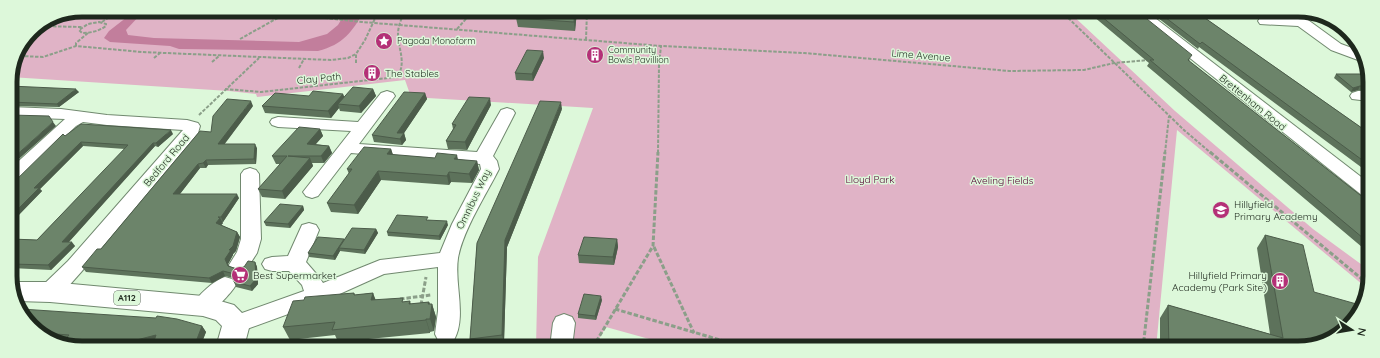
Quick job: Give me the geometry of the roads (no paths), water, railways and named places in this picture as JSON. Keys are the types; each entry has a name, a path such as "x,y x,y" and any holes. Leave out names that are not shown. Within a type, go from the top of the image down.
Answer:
{"main road":[{"name":"A112","path":"19,291 50,292 203,306 225,312 233,335"}],"street":[{"name":"Brettenham Road","path":"1145,17 1363,187"},
{"path":"1265,21 1296,21 1303,23 1336,47 1357,55"},
{"path":"312,192 387,96"},
{"name":"Bedford Road","path":"17,112 192,126 189,134 75,266 50,292"},
{"path":"483,158 507,113"},
{"path":"17,172 70,123 80,117"},
{"path":"278,122 363,127"},
{"name":"Omnibus Way","path":"347,148 483,158 488,161 490,169 459,228 452,244 448,259 449,294 446,334"},
{"path":"239,265 251,239 250,174"},
{"path":"295,264 309,230"},
{"path":"233,335 316,295 380,267 448,259"},
{"path":"272,264 295,264 312,282 316,295"},
{"path":"203,306 225,285"},
{"path":"562,341 564,323"}],"place":[{"name":"Pagoda Monoform","path":"384,41"},
{"name":"Community Bowls Pavillion","path":"595,55"},
{"name":"The Stables","path":"372,73"},
{"name":"Hillyfield Primary Academy","path":"1221,210"},
{"name":"Best Supermarket","path":"240,275"},
{"name":"Hillyfield Primary Academy (Park Site)","path":"1280,281"}],"park label":[{"name":"Lloyd Park","path":"870,179"},
{"name":"Aveling Fields","path":"1002,180"}]}
